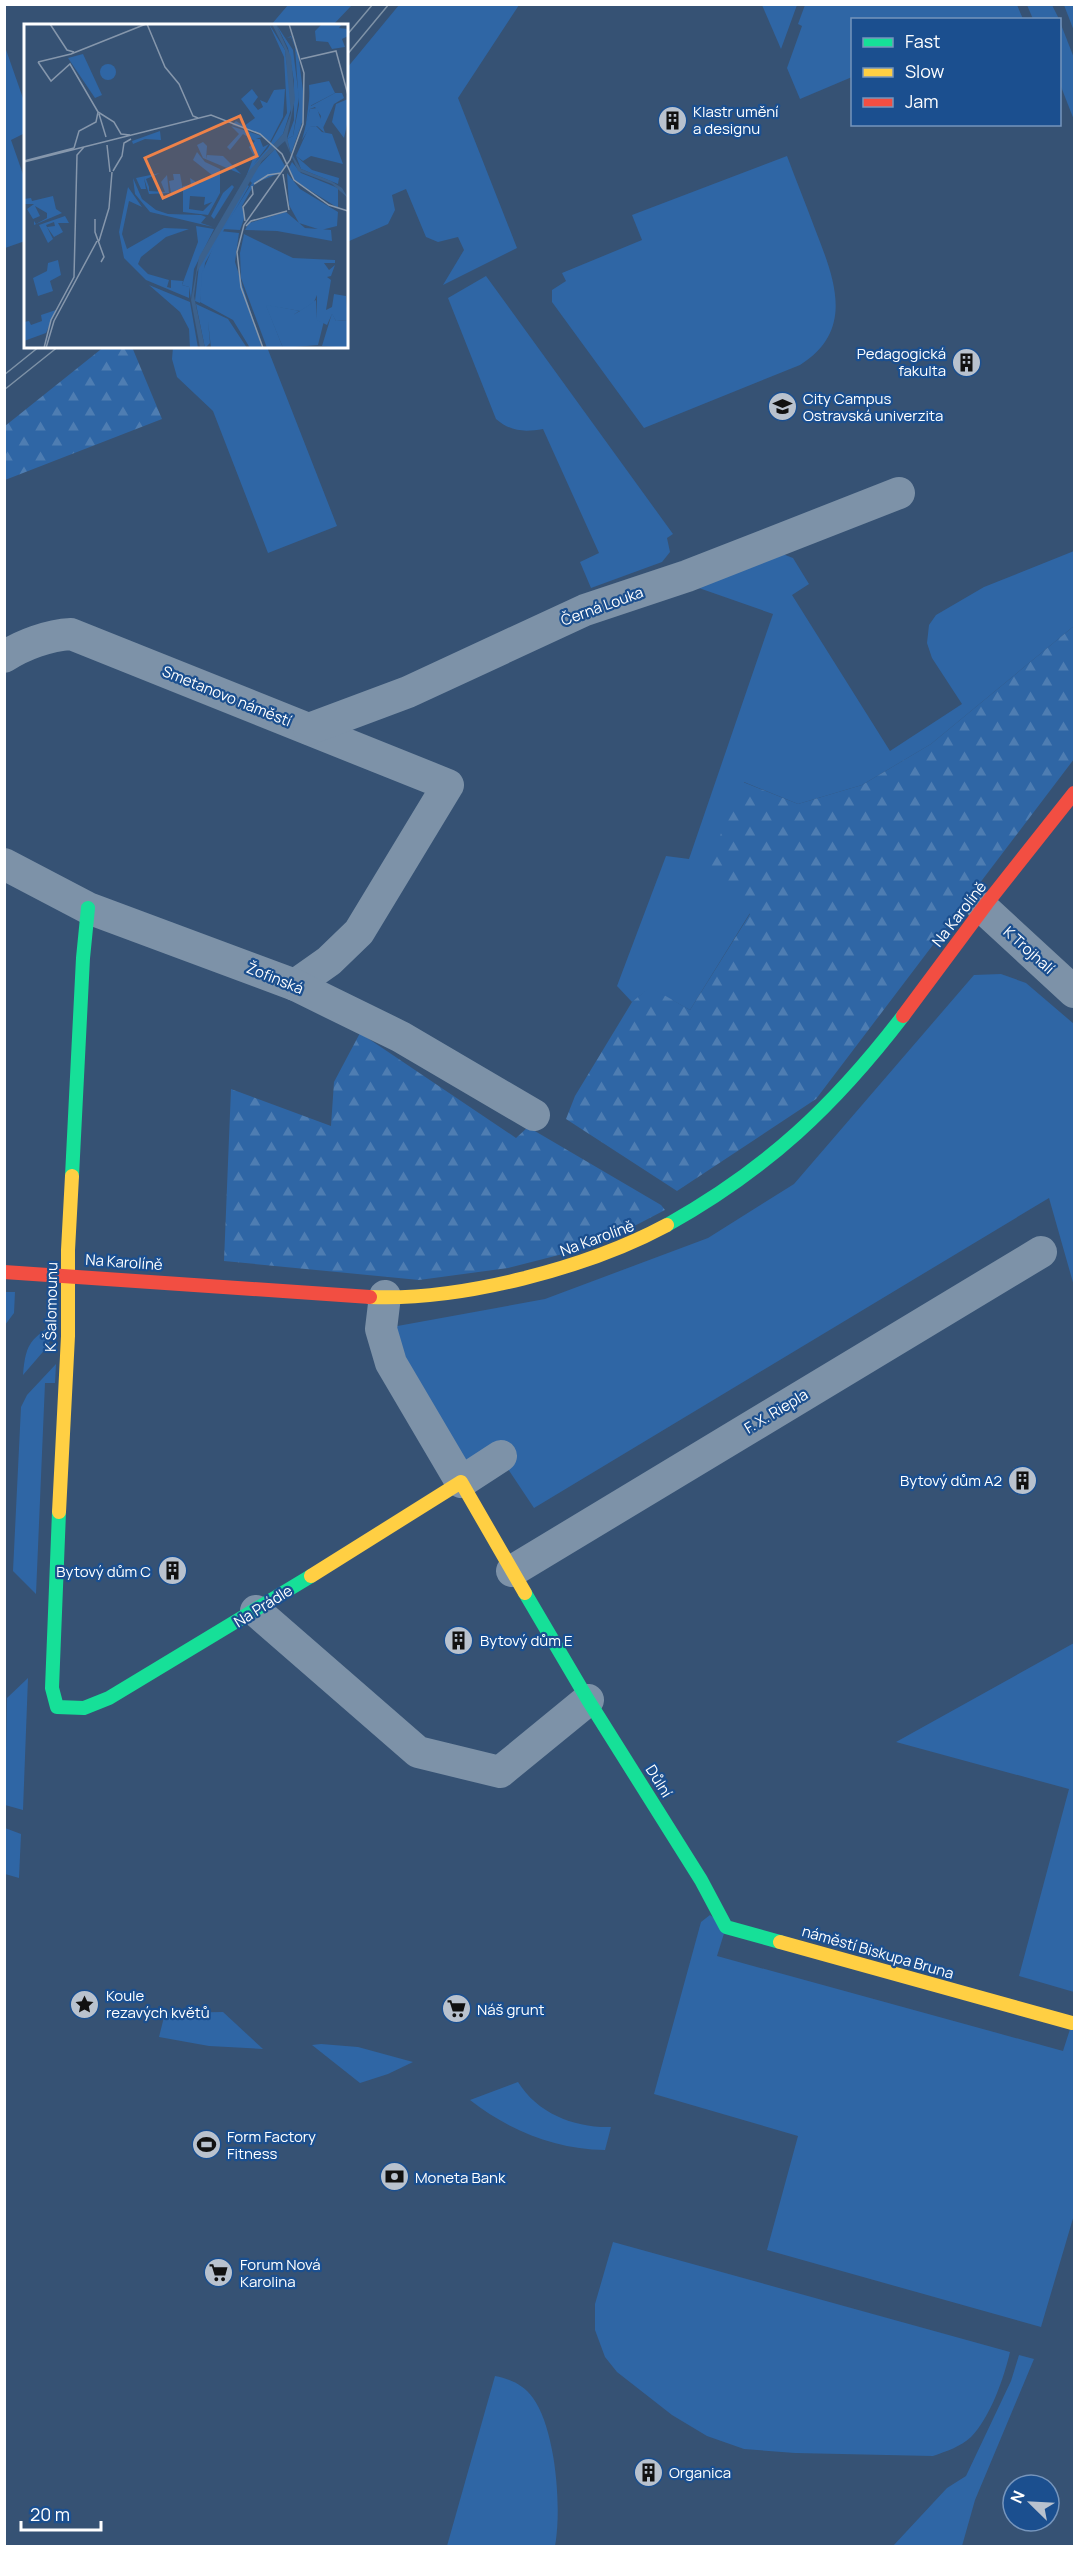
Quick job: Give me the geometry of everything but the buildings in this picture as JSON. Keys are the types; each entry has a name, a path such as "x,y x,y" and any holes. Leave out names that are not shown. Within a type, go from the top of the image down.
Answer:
{"street":[{"name":"Černá Louka","path":"309,729 408,692 585,610 687,576 899,493"},
{"name":"Smetanovo náměstí","path":"10,654 47,639 71,634 448,785 358,932 329,961 295,985"},
{"name":"Na Karolíně","path":"4,1272 68,1274 406,1297 495,1285 539,1276 585,1262 650,1236 714,1200 776,1154 837,1094 883,1042 983,909 1074,794"},
{"path":"1034,846 1066,824"},
{"name":"Žofinská","path":"4,864 88,908 295,985 401,1037 534,1115"},
{"name":"K Šalomounu","path":"57,1707 52,1688 53,1622 68,1336 68,1274 83,958 88,908"},
{"name":"K Trojhalí","path":"983,909 1074,992"},
{"name":"F. X. Riepla","path":"512,1571 1041,1252"},
{"path":"256,1611 418,1752 462,1765 500,1772 588,1700 391,1363 381,1329 385,1296"},
{"name":"Na Prádle","path":"57,1707 84,1708 109,1698 256,1611 501,1456"},
{"name":"Důlní","path":"588,1700 701,1880"},
{"name":"náměstí Biskupa Bruna","path":"701,1880 726,1927 1072,2023"}],"green space":[{"path":"288,4 352,5 334,24 272,24"},
{"path":"399,5 519,5 458,98 517,248 443,285 464,250 458,237 438,242 426,237 406,189 392,195 395,210 388,224 348,242 348,67"},
{"path":"762,5 797,5 781,49"},
{"path":"805,5 1017,5 1023,18 851,18 851,77 800,99 787,68 802,26 798,24"},
{"path":"1027,5 1052,5 1058,18 1033,18"},
{"path":"1064,5 1074,5 1074,31"},
{"path":"1061,25 1074,58 1074,120 1061,87"},
{"path":"4,44 24,101 24,134 11,140 24,177 24,241 5,248"},
{"path":"787,156 829,266 836,302 829,336 818,351 800,365 644,428 552,302 552,290 566,281 562,273 642,240 632,215"},
{"path":"486,276 673,534 667,538 670,552 662,562 591,588 580,562 599,553 543,429 518,430 496,419 448,298"},
{"path":"102,348 132,348 162,419 5,480 5,426"},
{"path":"173,348 267,348 337,526 268,553 213,411 177,377 172,359"},
{"path":"1074,551 1074,626 931,744 862,785 798,804 744,782 750,913 690,1010 650,988 632,1002 617,986 666,856 689,859 773,614 696,587 780,553 793,558 809,584 792,595 890,751 962,704 932,658 927,643 929,625 936,615 984,587"},
{"path":"1074,626 1074,759 816,1099 677,1191 566,1119 575,1096 632,1002 650,987 690,1010 750,914 704,873 743,782 798,804 862,785 931,744"},
{"path":"1001,974 1026,983 1074,1024 1074,1286 1049,1198 534,1508 494,1448 455,1471 381,1329 545,1299 708,1238 794,1184 974,975"},
{"path":"360,1033 516,1138 528,1127 661,1205 665,1210 598,1245 508,1268 419,1280 224,1261 231,1089 331,1126 334,1082"},
{"path":"5,1292 15,1292 14,1313 5,1325"},
{"path":"58,1319 48,1346 23,1375 26,1354 32,1342"},
{"path":"56,1364 55,1383 45,1383 36,1594 13,1571 21,1407 27,1395"},
{"path":"1074,1643 1074,1992 1019,1976 1069,1789 896,1742"},
{"path":"28,1678 23,1810 5,1805 7,1698"},
{"path":"5,1828 21,1834 19,1878 5,1874"},
{"path":"710,1915 726,1927 717,1956 1063,2051 1072,2023 1074,2024 1074,2215 1041,2327 767,2250 798,2136 654,2094 701,1922"},
{"path":"223,2012 263,2049 209,2046 159,2037 165,2013"},
{"path":"312,2045 358,2047 413,2062 388,2074 360,2083"},
{"path":"518,2082 536,2103 558,2117 584,2125 611,2127 605,2150 568,2146 534,2136 501,2121 470,2100"},
{"path":"613,2242 1010,2352 1004,2374 990,2409 978,2429 958,2446 933,2456 795,2453 744,2449 707,2436 672,2415 617,2372 605,2357 595,2330 595,2304"},
{"path":"1019,2355 1034,2359 975,2500 962,2546 893,2546 947,2488 966,2476 1011,2381"},
{"path":"495,2376 516,2383 529,2393 541,2412 547,2429 557,2491 555,2546 447,2546"}],"tram line":[{"path":"348,34 373,4"},
{"path":"348,54 389,4"},
{"path":"4,375 38,348"},
{"path":"4,390 56,348"}],"traffic: fast":[{"path":"72,1176 83,958 88,908"},
{"path":"667,1225 736,1181 797,1133 851,1079 903,1016"},
{"path":"59,1512 52,1688 57,1707 84,1708 109,1698 311,1576"},
{"path":"525,1593 588,1700 701,1880 726,1927 780,1942"}],"traffic: slow":[{"path":"59,1512 68,1336 68,1250 72,1176"},
{"path":"370,1297 406,1297 444,1293 523,1279 600,1255 667,1225"},
{"path":"311,1576 461,1482 525,1593"},
{"path":"780,1942 1072,2023"}],"traffic: jam":[{"path":"903,1016 987,903 1074,793"},
{"path":"4,1272 370,1297"}],"place":[{"name":"Klastr umění a designu","path":"672,120"},
{"name":"Pedagogická fakulta","path":"967,362"},
{"name":"City Campus Ostravská univerzita","path":"782,407"},
{"name":"Bytový dům A2","path":"1023,1480"},
{"name":"Bytový dům C","path":"172,1571"},
{"name":"Bytový dům E","path":"459,1640"},
{"name":"Koule rezavých květů","path":"85,2004"},
{"name":"Náš grunt","path":"456,2009"},
{"name":"Form Factory Fitness","path":"206,2145"},
{"name":"Moneta Bank","path":"394,2177"},
{"name":"Forum Nová Karolina","path":"219,2273"},
{"name":"Organica","path":"648,2472"}]}
